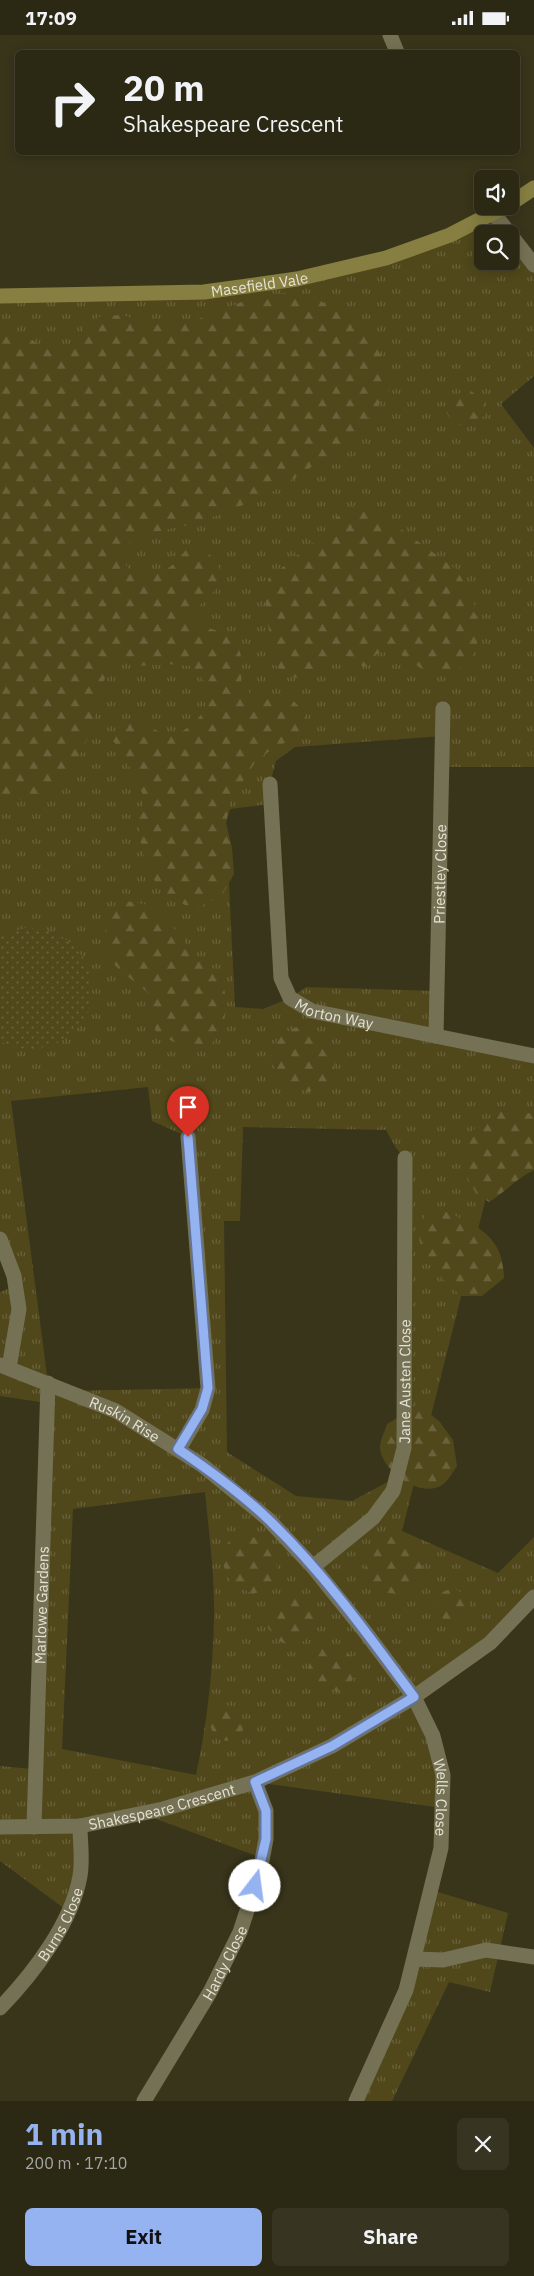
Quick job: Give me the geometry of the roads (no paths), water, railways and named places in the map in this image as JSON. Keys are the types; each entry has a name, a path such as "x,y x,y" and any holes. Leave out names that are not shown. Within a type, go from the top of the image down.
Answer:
{"street":[{"path":"390,35 396,50"},
{"path":"519,197 534,188"},
{"name":"Masefield Vale","path":"0,296 204,292 297,279 386,258 450,235 490,215"},
{"path":"519,246 534,265"},
{"name":"Priestley Close","path":"436,1036 443,709"},
{"name":"Morton Way","path":"270,784 280,978 290,998 312,1011 534,1056"},
{"path":"178,1449 202,1409 208,1388 188,1137"},
{"name":"Jane Austen Close","path":"313,1567 373,1518 393,1491 404,1448 405,1158"},
{"path":"0,1239 14,1276 19,1309 4,1366"},
{"name":"Ruskin Rise","path":"4,1366 116,1411 202,1465 268,1519 313,1567 414,1697"},
{"name":"Marlowe Gardens","path":"34,1827 48,1383"},
{"name":"Shakespeare Crescent","path":"0,1827 80,1826 163,1809 255,1782 332,1746 414,1697 490,1643 534,1597"},
{"name":"Wells Close","path":"356,2101 406,1990 441,1848 443,1775 433,1736 414,1697"},
{"name":"Hardy Close","path":"144,2101 210,1992 240,1932 260,1871 266,1839 266,1811 255,1782"},
{"name":"Burns Close","path":"0,2008 57,1937 69,1912 80,1875 80,1826"},
{"path":"415,1959 443,1960 486,1950 534,1957"}]}
